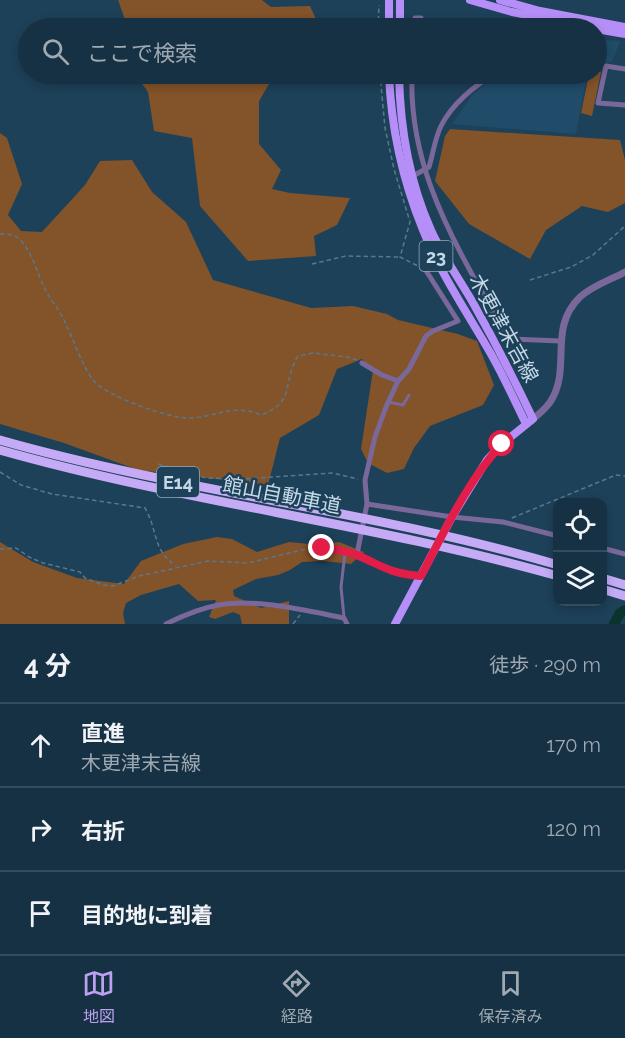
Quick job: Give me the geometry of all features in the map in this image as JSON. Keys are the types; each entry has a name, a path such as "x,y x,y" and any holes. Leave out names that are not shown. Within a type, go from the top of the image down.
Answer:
{"highway":[{"name":"館山自動車道","path":"0,440 145,475 357,518 422,542 553,575"},
{"name":"館山自動車道","path":"0,450 82,472 355,528 425,532 553,564"},
{"path":"607,581 623,592"},
{"path":"607,590 623,592"}],"main road":[{"path":"389,0 389,18"},
{"path":"400,0 400,18"},
{"path":"470,0 542,18"},
{"path":"500,0 577,18"},
{"path":"607,24 625,27"},
{"path":"607,33 614,36 625,34"},
{"name":"木更津末吉線","path":"390,84 393,119 410,193 423,231 470,319 530,422"},
{"name":"木更津末吉線","path":"400,84 402,121 413,176 430,229 499,349 530,422"},
{"path":"395,624 452,517 487,460 502,444 530,422"}],"street":[{"path":"415,18 421,18"},
{"path":"607,66 625,69"},
{"path":"412,84 413,114 424,171 444,220 464,260 511,339 560,341"},
{"path":"413,176 429,167 440,127 448,115 463,98 482,84"},
{"path":"602,84 598,103 625,105"},
{"path":"456,263 464,260"},
{"path":"428,268 458,321"},
{"path":"530,422 546,407 557,389 560,341 566,315 580,297 589,290 625,272"},
{"path":"421,576 401,575 383,569 357,554 367,504 365,480 375,437 388,402 398,381 409,369 426,336 458,321 470,319"},
{"path":"362,363 398,381"},
{"path":"367,504 503,522 553,535"},
{"path":"607,549 625,554"},
{"path":"166,624 218,605 239,602 306,611 346,621"}],"lane":[{"path":"388,402 403,405 409,395"},
{"path":"345,553 341,587 346,621"}],"path":[{"path":"378,18 379,5"},
{"path":"381,84 385,128 410,222 400,257"},
{"path":"530,280 588,259 625,226"},
{"path":"0,234 18,238 30,255 45,290 62,317 93,380 107,393 138,406 184,418 206,416 232,409 251,411 261,415 272,411 285,400 291,367 298,356 312,353 347,357 362,363"},
{"path":"312,264 346,256 400,257 428,268"},
{"path":"158,464 206,478 244,479 333,473 365,480"},
{"path":"0,472 21,485 52,494 145,508 158,548 166,559 177,566"},
{"path":"503,522 616,475 625,476"},
{"path":"0,549 16,548 29,557 80,572 85,578 113,586 177,566 217,560 248,563 306,548 322,548 345,553"},
{"path":"293,624 306,611"}],"shaded area":[{"path":"118,0 262,0 271,7 310,6 315,18 124,18"},
{"path":"607,40 620,41 612,62 607,63"},
{"path":"142,84 269,84 259,101 259,144 281,170 272,189 290,193 350,198 337,225 314,236 316,256 248,261 200,206 192,138 154,131 148,92"},
{"path":"486,84 585,84 576,134 452,124 472,95"},
{"path":"587,84 599,84 592,116 581,113"},
{"path":"450,129 620,140 625,160 625,203 608,212 582,206 546,230 530,259 469,224 435,181 445,136"},
{"path":"0,133 7,138 22,184 8,215 21,231 42,232 85,185 100,161 132,160 152,192 186,222 213,280 311,308 353,306 477,341 494,385 483,405 430,426 414,448 404,469 387,473 368,463 361,449 373,370 362,359 337,369 319,415 280,438 268,485 138,470 64,443 0,424"},
{"path":"217,537 232,539 257,552 289,542 319,545 339,542 364,552 351,564 323,561 302,562 278,575 256,579 233,590 234,596 261,608 289,601 289,624 242,624 240,615 233,612 215,619 209,617 216,600 198,601 179,584 141,595 126,603 123,613 125,624 0,624 0,542 33,562 77,578 124,584 141,561 183,544"}],"waterway":[{"path":"614,624 620,613 625,610"}],"route":[{"path":"322,548 357,554 383,569 401,575 421,576 452,517 487,460 502,444"}]}
